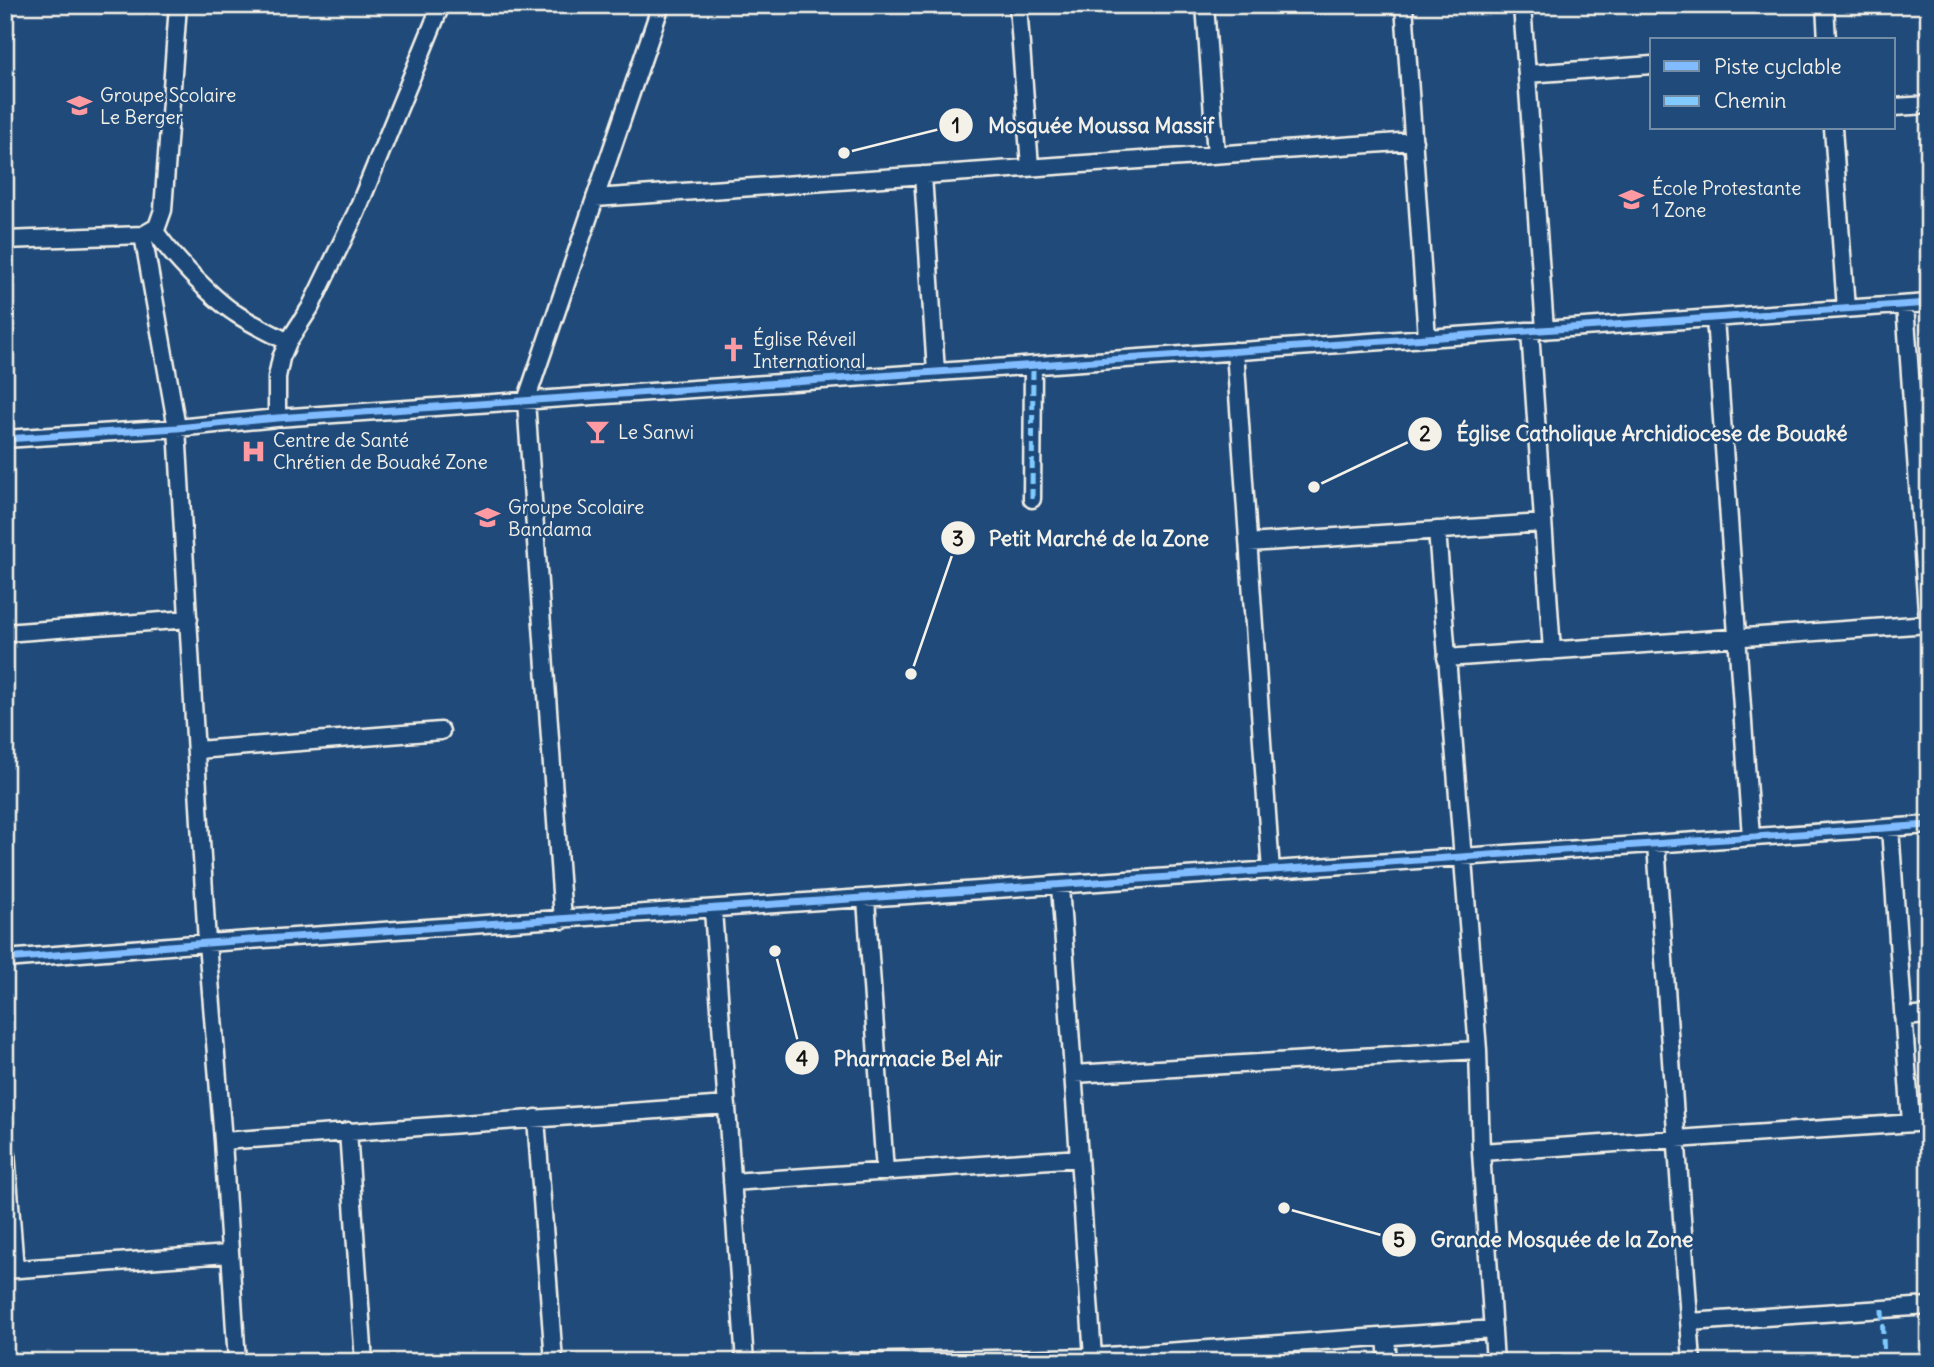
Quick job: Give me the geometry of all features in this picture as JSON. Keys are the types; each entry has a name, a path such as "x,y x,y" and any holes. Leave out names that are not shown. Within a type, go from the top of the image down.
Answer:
{"street":[{"path":"178,5 163,210 149,232 177,428 207,943 237,1362"},
{"path":"276,418 277,377 288,342 310,309 356,213 441,5"},
{"path":"564,920 526,401 661,5"},
{"path":"1018,5 1030,167"},
{"path":"1205,5 1216,155"},
{"path":"1404,5 1427,338"},
{"path":"1522,5 1527,74 1543,523 1552,651"},
{"path":"1825,5 1827,38"},
{"path":"1527,74 1650,65"},
{"path":"1896,107 1929,105"},
{"path":"1833,130 1846,309"},
{"path":"595,198 1413,141"},
{"path":"922,175 936,372"},
{"path":"5,240 149,232 235,313 288,342"},
{"path":"5,439 1929,303"},
{"path":"1446,658 1928,624 1905,305"},
{"path":"1715,318 1751,837"},
{"path":"1235,351 1272,871"},
{"path":"1032,499 1033,366"},
{"path":"1249,543 1543,523"},
{"path":"1437,530 1465,857 1495,1362"},
{"path":"5,633 189,619"},
{"path":"197,750 441,732"},
{"path":"5,959 1929,825"},
{"path":"1890,828 1911,1123"},
{"path":"1656,844 1692,1362"},
{"path":"1060,886 1093,1357"},
{"path":"866,899 885,1172"},
{"path":"713,910 745,1362"},
{"path":"1903,1017 1929,1015"},
{"path":"1073,1074 1478,1050"},
{"path":"223,1141 727,1105"},
{"path":"536,1118 554,1362"},
{"path":"1481,1152 1929,1122"},
{"path":"348,1131 364,1362"},
{"path":"5,1139 10,1270 229,1254"},
{"path":"732,1182 1079,1158"},
{"path":"1689,1322 1929,1306"},
{"path":"848,1362 1093,1357 1493,1329"},
{"path":"1386,1337 1388,1362"}],"marked path":[{"path":"1032,499 1033,366"},
{"path":"1882,1309 1884,1362"}],"cycle path":[{"path":"5,439 1929,303"},
{"path":"5,959 1929,825"}],"place":[{"name":"Groupe Scolaire Le Berger","path":"80,106"},
{"name":"Mosquée Moussa Massif","path":"844,153"},
{"name":"École Protestante 1 Zone","path":"1632,199"},
{"name":"Église Réveil International","path":"733,350"},
{"name":"Le Sanwi","path":"598,432"},
{"name":"Centre de Santé Chrétien de Bouaké Zone","path":"253,451"},
{"name":"Église Catholique Archidiocese de Bouaké","path":"1314,487"},
{"name":"Groupe Scolaire Bandama","path":"488,518"},
{"name":"Petit Marché de la Zone","path":"911,674"},
{"name":"Pharmacie Bel Air","path":"775,951"},
{"name":"Grande Mosquée de la Zone","path":"1284,1208"}]}
